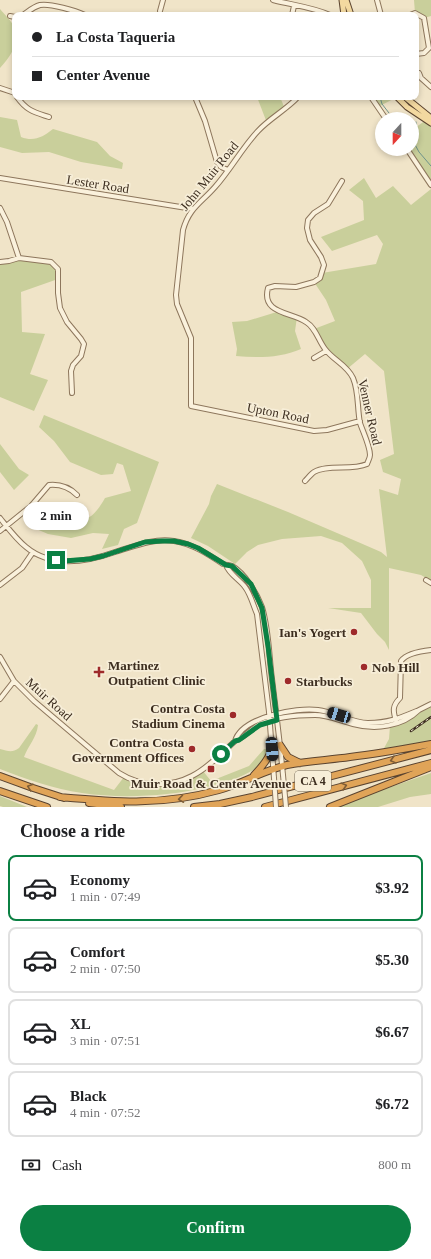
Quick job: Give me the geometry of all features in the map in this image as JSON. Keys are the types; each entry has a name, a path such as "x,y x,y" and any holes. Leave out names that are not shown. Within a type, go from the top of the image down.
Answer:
{"highway":[{"path":"60,797 119,802 159,801 193,797 227,788 282,767 301,763 384,753 431,744"},
{"path":"280,745 288,757 301,763"},
{"path":"250,778 263,766 272,749"},
{"name":"CA 4","path":"194,807 248,798 431,750"},
{"name":"CA 4","path":"265,807 431,763"},
{"path":"330,807 431,767"},
{"path":"0,776 60,797 121,807"},
{"path":"0,791 47,807"}],"main road":[{"path":"342,0 344,12"},
{"path":"346,0 350,12"},
{"path":"400,100 407,107 431,123"},
{"path":"409,100 431,118"}],"street":[{"path":"160,11 163,0"},
{"path":"273,0 323,12"},
{"path":"376,0 380,12"},
{"path":"28,12 42,5 68,9 76,12"},
{"path":"293,12 294,6"},
{"path":"419,15 424,18 429,48 424,53 419,54"},
{"path":"419,72 421,78 431,87"},
{"path":"0,88 12,92"},
{"path":"19,100 23,106 49,117"},
{"path":"196,100 205,121 217,162 221,167 228,170"},
{"name":"John Muir Road","path":"191,406 190,338 177,304 176,296 182,230 192,209 217,186 247,143 259,130 294,100"},
{"path":"373,100 381,112"},
{"path":"412,156 431,185"},
{"name":"Lester Road","path":"0,178 192,209"},
{"name":"Venner Road","path":"305,481 315,472 330,468 361,467 367,464 370,456 360,421 353,378 347,369 326,351 318,339 314,329 306,322 272,307 268,300 267,294 268,288 275,286 296,287 314,282 320,278 324,265 321,257 310,240 307,228 308,220 314,213 328,204 342,181"},
{"path":"0,208 7,222 19,258"},
{"path":"0,262 19,258 51,262 58,269 58,293 60,308 84,344 81,356 73,365 71,371 72,393"},
{"path":"314,358 326,351"},
{"name":"Upton Road","path":"191,406 314,431 327,430 360,421"},
{"path":"0,531 31,506 49,485 57,484 71,488 77,495"},
{"path":"0,518 18,541 32,552 48,559 77,561 101,557 151,541 174,541 198,548 226,565 232,566 251,584 262,608 268,646 286,807"},
{"path":"0,584 22,568 32,552"},
{"path":"226,565 228,570 245,588 251,599 256,614 270,716 276,807"},
{"path":"426,580 431,583"},
{"path":"431,650 404,657 401,661 400,698 393,707 396,721 412,717 419,710 431,704"},
{"name":"Muir Road","path":"0,657 14,681 34,701 119,773 128,779 138,782 157,785 171,783 192,776 204,768 235,741 239,740 260,725 270,721 324,715 363,727 382,727 396,721"},
{"path":"0,699 14,681"},
{"name":"Muir Road","path":"235,741 236,736 255,722 276,714 316,710 331,712 358,722 366,723 396,721"}],"green space":[{"path":"414,0 431,0 431,16 424,18 419,15 419,12 415,12"},
{"path":"0,9 12,24 12,52 0,68"},
{"path":"258,100 281,100 285,109 267,123"},
{"path":"373,100 391,100 378,107"},
{"path":"0,117 17,120 21,137 30,139 38,138 53,129 97,142 110,156 123,163 122,169 81,162 49,152 22,153 0,147"},
{"path":"426,120 431,123 431,185 412,156 419,156 419,125"},
{"path":"364,178 376,198 393,186 411,205 431,189 431,581 421,575 389,568 389,650 385,642 361,613 328,608 371,608 371,580 362,561 342,543 321,536 282,539 258,545 247,552 235,564 208,546 191,538 209,504 217,484 358,542 381,552 387,557 379,489 398,495 401,479 383,472 380,460 394,454 384,371 365,354 347,369 326,351 314,329 335,321 326,300 314,282 322,273 376,264 383,244 377,235 332,251 321,237 364,220 363,201 349,190"},
{"path":"19,258 51,262 58,269 58,279 21,292 22,332 45,334 30,374 48,380 34,411 0,397 0,262"},
{"path":"280,311 297,317 295,331 301,349 269,357 236,356 237,349 232,322 247,321"},
{"path":"44,415 159,462 137,523 124,529 118,545 102,549 109,534 93,533 71,538 48,534 34,528 57,512 65,517 73,519 85,519 95,512 105,498 131,491 123,465 117,463 113,474 101,475 70,462 54,441 39,427"},
{"path":"0,444 19,469 29,475 14,490 0,472"},
{"path":"431,704 431,741 383,750 389,739 390,726"},
{"path":"36,724 38,725 36,734 24,757 114,790 124,777 138,782 171,783 203,771 211,781 249,766 264,749 267,749 262,762 252,771 216,785 177,793 156,795 124,796 92,794 51,786 0,769 0,749 8,751 17,750"},
{"path":"431,773 431,794 410,797 378,807 333,807"},
{"path":"0,796 27,807 0,806"}],"waterway":[{"path":"381,100 388,112"},
{"path":"419,152 431,166"}],"railway":[{"path":"411,731 431,717"}],"place":[{"name":"Ian's Yogert","path":"354,632"},
{"name":"Nob Hill","path":"364,667"},
{"name":"Martinez Outpatient Clinic","path":"99,672"},
{"name":"Starbucks","path":"288,681"},
{"name":"Contra Costa Stadium Cinema","path":"233,715"},
{"name":"Contra Costa Government Offices","path":"192,749"},
{"name":"Muir Road & Center Avenue","path":"211,769"}],"route":[{"path":"56,560 77,561 90,559 145,542 174,541 198,548 226,565 232,566 251,584 262,608 277,720 260,725 253,729 239,740 235,741 221,754"}]}
